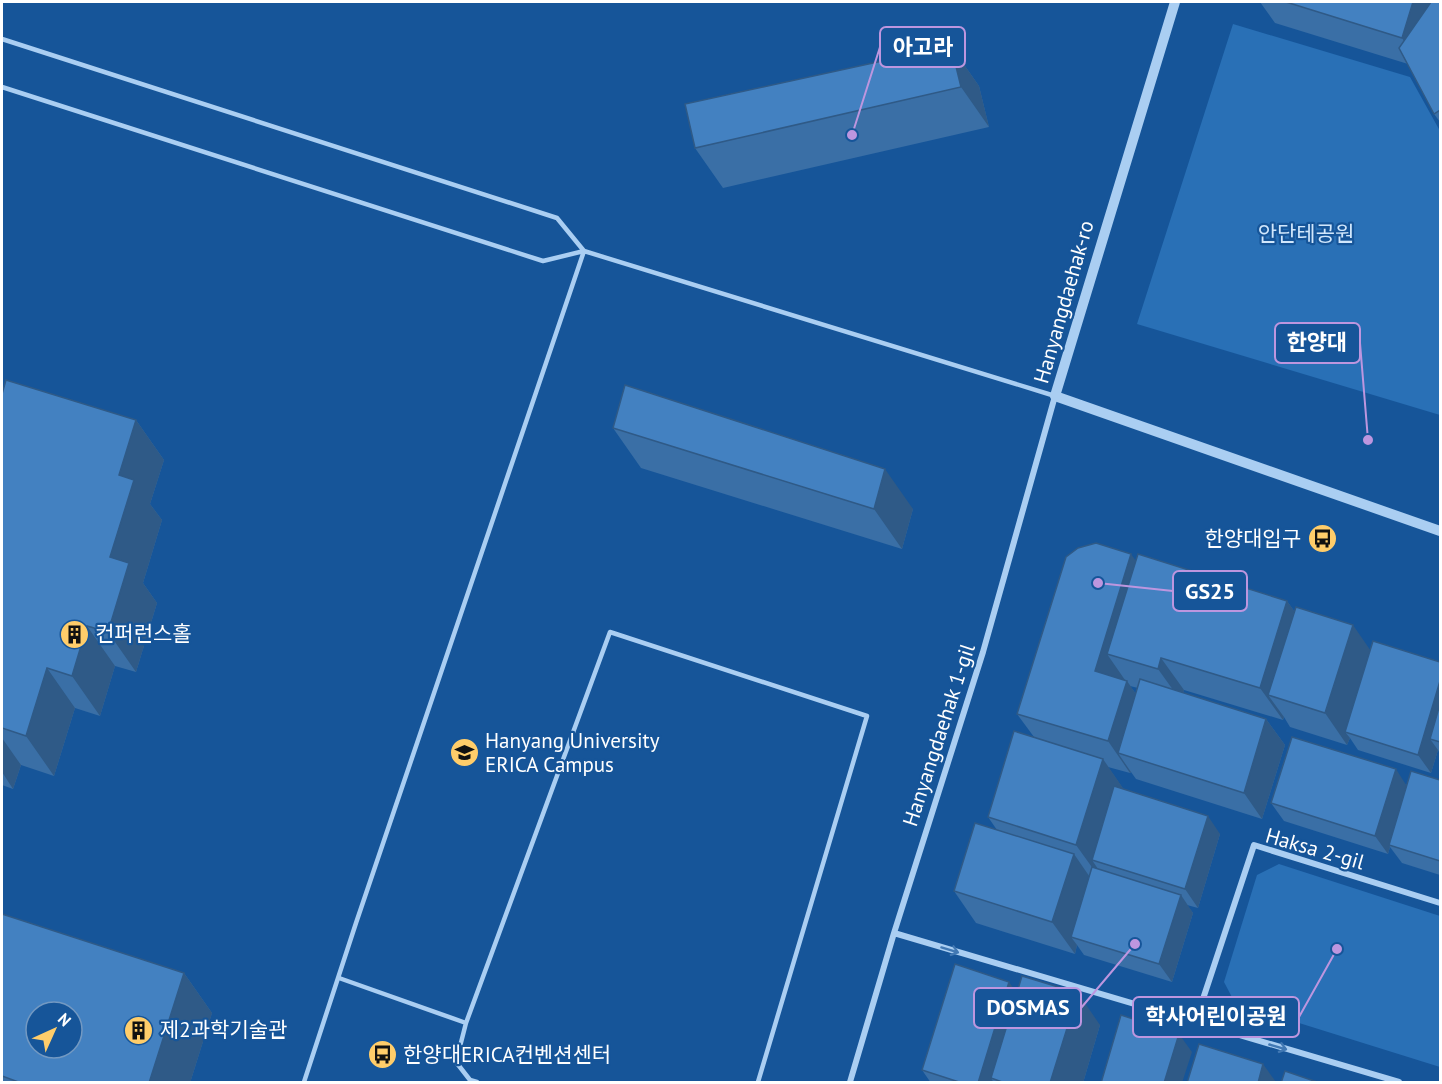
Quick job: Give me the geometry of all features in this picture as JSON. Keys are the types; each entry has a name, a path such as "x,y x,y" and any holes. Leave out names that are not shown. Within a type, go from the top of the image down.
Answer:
{"street":[{"name":"Hanyangdaehak-ro","path":"1175,2 1055,396 1440,531"},
{"name":"Hanyangdaehak 1-gil","path":"850,1083 894,933 983,652 1055,396"},
{"name":"Haksa 2-gil","path":"1196,1023 1254,845 1440,903"},
{"path":"894,933 1399,1083"}],"lane":[{"path":"2,39 557,218 584,251"},
{"path":"2,87 543,261 584,251 1055,396"},
{"path":"304,1083 584,251"},
{"path":"477,1083 470,1080 456,1062 466,1023 610,632 867,716 758,1083"},
{"path":"339,978 466,1023"}],"green space":[{"name":"안단테공원","path":"1233,24 1410,77 1440,131 1440,415 1137,324"},
{"path":"1279,864 1440,916 1440,1067 1235,1003 1224,982 1257,875"}],"building":[{"path":"1286,2 1413,2 1402,38"},
{"path":"1431,2 1440,2 1440,110 1434,114 1399,48"},
{"path":"951,46 961,87 695,148 685,104"},
{"name":"컨퍼런스홀","path":"6,380 136,420 119,475 134,480 110,557 129,563 108,632 87,626 72,676 47,668 26,736 2,728 2,394"},
{"path":"625,385 885,469 874,509 613,428"},
{"path":"1096,543 1131,554 1095,671 1127,681 1108,741 1017,714 1066,557 1078,548"},
{"path":"1138,554 1287,601 1260,688 1161,658 1158,669 1107,654"},
{"path":"1296,607 1353,625 1325,713 1268,695"},
{"path":"1373,641 1440,662 1440,681 1418,755 1345,732"},
{"path":"1140,679 1266,719 1244,793 1118,753"},
{"path":"1440,704 1440,742 1430,739"},
{"path":"1014,731 1103,759 1076,845 988,817"},
{"path":"1292,737 1396,769 1375,836 1271,803"},
{"path":"1411,771 1440,780 1440,861 1389,845"},
{"path":"1114,786 1208,816 1185,889 1092,860"},
{"path":"975,823 1074,854 1052,922 954,891"},
{"path":"1092,867 1181,895 1159,964 1071,937"},
{"name":"제2과학기술관","path":"2,914 184,973 149,1083 21,1083 2,1076"},
{"path":"955,964 1009,982 978,1083 962,1083 922,1070"},
{"path":"1022,976 1078,993 1050,1083 1005,1083 991,1078"},
{"path":"1121,1015 1179,1034 1164,1083 1101,1083"},
{"path":"1199,1044 1263,1064 1258,1083 1187,1083"},
{"path":"1285,1071 1320,1083 1281,1083"}],"place":[{"name":"아고라","path":"852,135"},
{"name":"한양대","path":"1368,440"},
{"name":"한양대입구","path":"1322,539"},
{"name":"GS25","path":"1098,583"},
{"name":"컨퍼런스홀","path":"74,634"},
{"name":"Hanyang University ERICA Campus","path":"464,753"},
{"name":"DOSMAS","path":"1135,944"},
{"name":"학사어린이공원","path":"1337,949"},
{"name":"제2과학기술관","path":"139,1030"},
{"name":"한양대ERICA컨벤션센터","path":"382,1055"}]}
